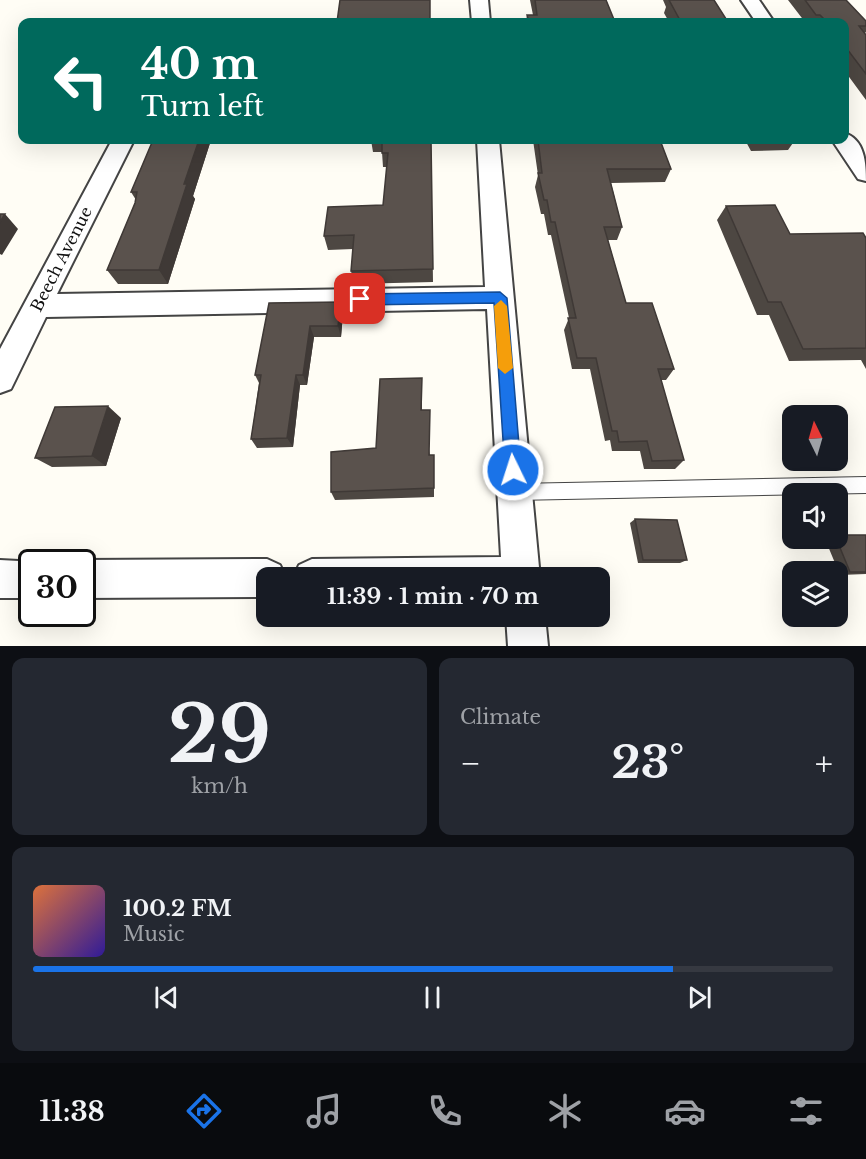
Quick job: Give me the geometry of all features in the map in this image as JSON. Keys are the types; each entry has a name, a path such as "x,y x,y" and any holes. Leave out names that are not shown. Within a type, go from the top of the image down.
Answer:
{"street":[{"path":"479,0 480,18"},
{"path":"750,0 762,18"},
{"name":"Beech Avenue","path":"0,379 121,144"},
{"path":"488,144 520,567"},
{"path":"846,144 866,173"},
{"path":"37,306 500,298"},
{"path":"96,579 256,578"},
{"path":"0,579 18,579"},
{"path":"526,627 528,646"}],"lane":[{"path":"515,492 866,485"}],"building":[{"path":"340,0 430,0 430,18 338,18"},
{"path":"535,0 606,0 613,18 528,18 527,15 537,15"},
{"path":"669,0 714,0 725,18 679,18"},
{"path":"805,0 846,0 866,21 866,26 859,26 866,35 866,74 849,52 849,18 823,18 816,15"},
{"path":"151,144 198,144 159,270 107,270 135,203 137,192 131,192"},
{"path":"382,144 431,144 433,269 351,271 354,235 324,236 328,207 383,205 388,153 382,153"},
{"path":"538,144 662,144 671,169 607,169 622,227 604,227 626,303 652,303 674,369 658,369 684,460 652,461 647,441 619,442 617,431 612,431 596,358 577,358 568,318 576,318 555,222 551,222 547,200 544,200 538,173 542,173"},
{"path":"775,205 790,234 863,233 866,238 866,348 803,349 781,302 768,302 726,206"},
{"path":"341,302 338,326 310,326 303,375 296,375 287,438 251,439 261,375 255,375 269,303"},
{"path":"422,378 421,410 430,410 429,455 434,455 434,488 331,492 331,452 376,448 380,379"},
{"path":"108,406 92,456 35,458 55,407"},
{"path":"635,519 677,520 687,560 643,560"},
{"path":"848,535 866,535 866,572 850,572 848,561 845,561 841,549 848,549"}],"slow traffic":[{"path":"501,306 505,368"}],"route":[{"path":"360,299 500,298 513,470"}]}
